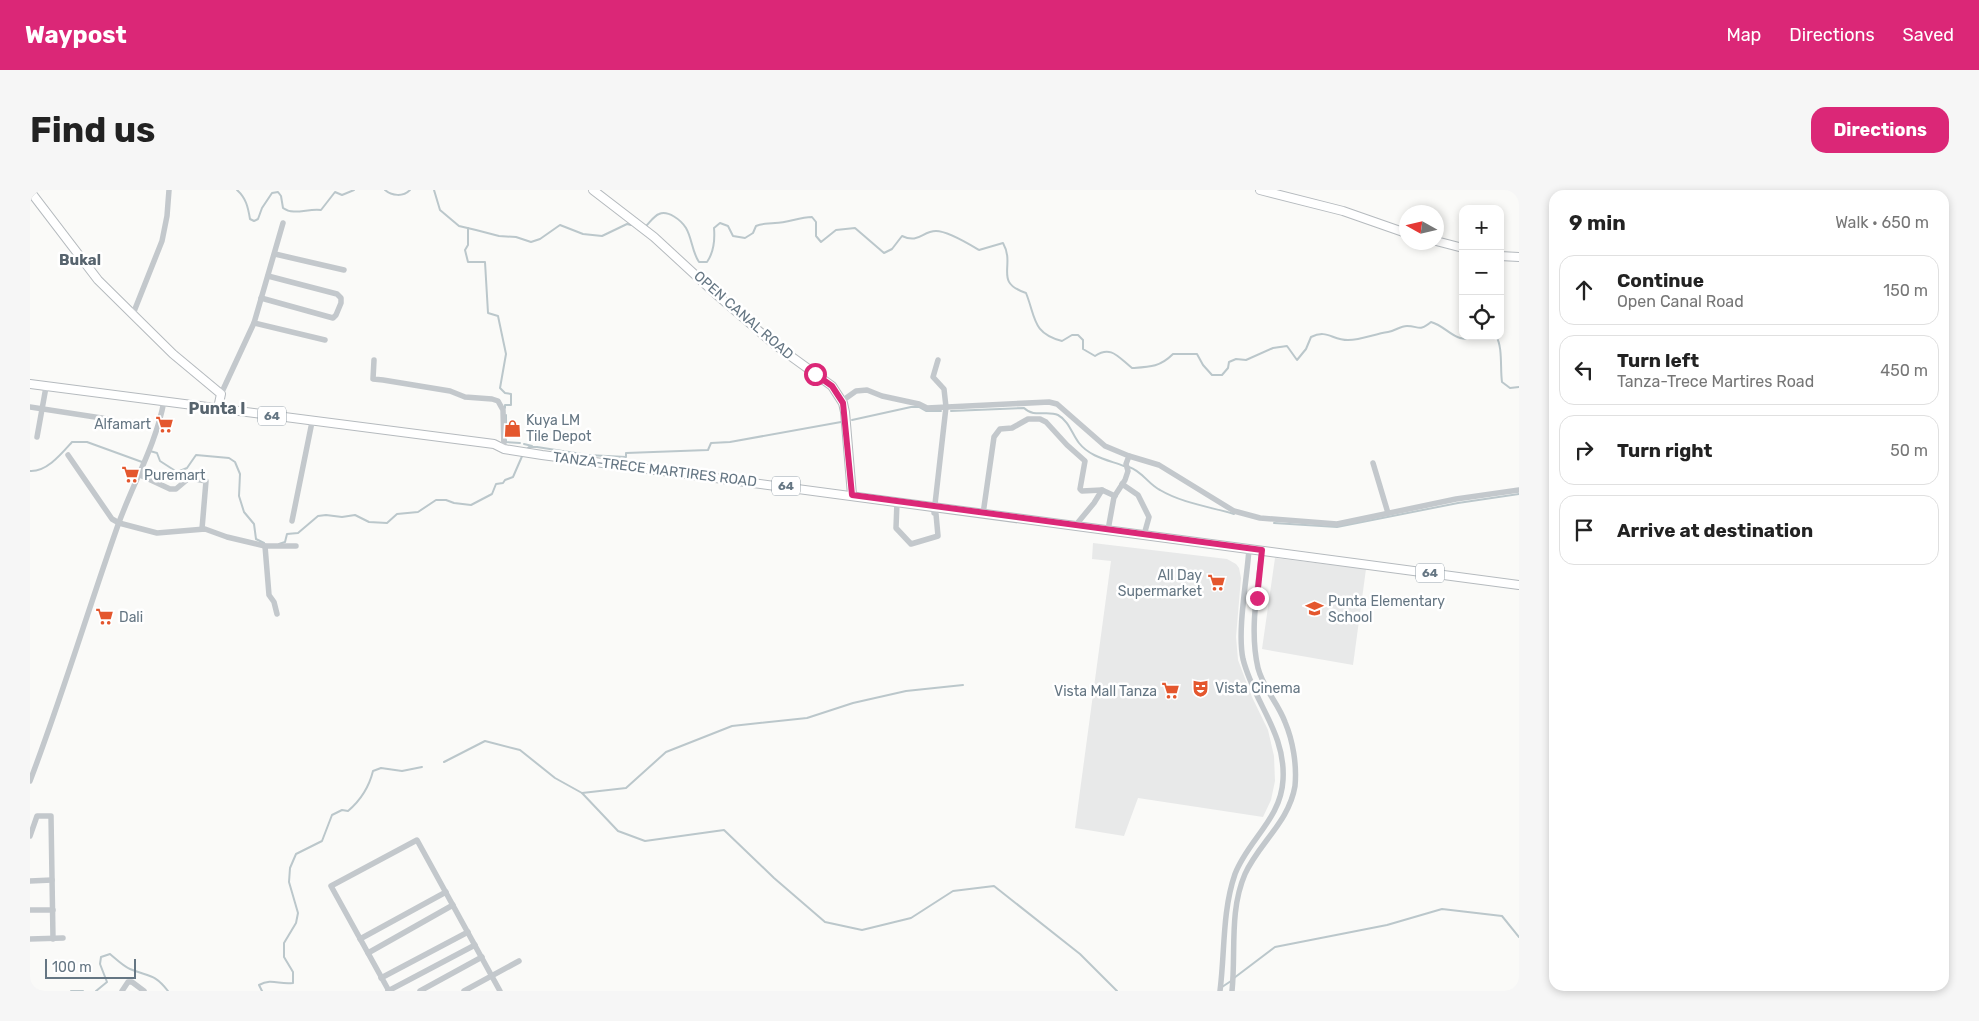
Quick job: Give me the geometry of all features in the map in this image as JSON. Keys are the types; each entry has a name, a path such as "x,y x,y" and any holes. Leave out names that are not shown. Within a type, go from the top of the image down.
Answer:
{"main road":[{"name":"OPEN CANAL ROAD","path":"593,190 654,237 774,344 832,386 842,401 846,412 852,495"},
{"path":"1260,190 1343,211 1399,231"},
{"path":"30,192 98,280 173,354 221,394 218,408"},
{"path":"1444,243 1459,247"},
{"path":"1504,256 1519,257"},
{"name":"TANZA-TRECE MARTIRES ROAD","path":"30,384 312,422 494,444 504,449 532,453 1519,585"}],"street":[{"path":"133,314 162,241 167,216 169,190"},
{"path":"221,394 254,322 283,223"},
{"path":"274,254 344,270"},
{"path":"261,298 333,318 341,303 337,294 268,276"},
{"path":"254,322 325,340"},
{"path":"374,360 373,379 450,391 465,397 498,401 503,410 504,449"},
{"path":"897,502 896,528 911,544 938,536 934,507 946,407 942,385 933,377 938,360"},
{"path":"37,437 46,387"},
{"path":"842,401 856,391 867,390 882,396 919,404 927,408 1049,402 1057,404 1105,446 1159,465 1234,511 1260,518 1337,524 1456,499 1519,490"},
{"path":"30,781 56,713 119,523 160,424 164,401"},
{"path":"30,407 108,419"},
{"path":"983,514 994,437 1000,429 1012,428 1028,418 1046,422 1067,445 1086,461 1080,489 1082,491 1102,490 1115,496"},
{"path":"292,521 312,422"},
{"path":"68,455 112,519 119,523 157,533 202,529 265,546 296,546"},
{"path":"1108,530 1115,496 1122,484 1129,456"},
{"path":"1373,463 1388,513"},
{"path":"140,474 170,489 176,489 189,478 206,481 202,529"},
{"path":"1122,484 1138,495 1149,516 1144,535"},
{"path":"1075,526 1102,490"},
{"path":"265,546 269,595 274,602 277,614"},
{"path":"1220,991 1224,926 1231,888 1241,862 1272,816 1280,799 1283,767 1274,727 1253,688 1242,656 1241,635 1249,549"},
{"path":"1232,991 1235,964 1234,927 1240,890 1249,866 1282,820 1291,802 1295,785 1294,754 1285,722 1264,683 1256,654 1254,617 1262,550"},
{"path":"30,836 37,816 51,816 53,938"},
{"path":"1262,832 1269,838"},
{"path":"475,945 388,991 331,886 417,840 482,957 500,991"},
{"path":"30,881 52,880"},
{"path":"360,939 446,892"},
{"path":"368,953 453,905"},
{"path":"30,910 53,910"},
{"path":"381,978 468,932"},
{"path":"30,939 64,938"},
{"path":"420,991 482,957"},
{"path":"464,991 519,961"},
{"path":"122,991 128,982 132,982 144,991"}],"shaded area":[{"name":"Vista Mall Tanza","path":"1093,543 1227,559 1239,568 1241,578 1236,637 1238,660 1252,697 1268,730 1274,756 1275,781 1271,800 1263,817 1138,798 1124,836 1075,828 1111,561 1092,559"},
{"name":"Punta Elementary School","path":"1275,558 1366,569 1353,665 1262,649"}],"waterway":[{"path":"237,190 243,196 250,219 254,221 258,219 262,208 272,193 278,192 281,196 283,208 296,212 321,210 335,192 342,195 354,190"},
{"path":"385,190 391,194 398,195 410,190"},
{"path":"434,190 440,210 459,226 499,236 516,237 531,242 540,239 560,225 583,234 602,236 627,224 631,225"},
{"path":"647,225 655,216 663,213 678,219 688,232 699,262 707,262 714,246 714,228 720,223 728,226 733,236 745,238 753,233 758,225 807,217 812,217 816,222 816,236 821,242 836,230 855,228 884,253 892,249 902,236 913,239 936,231 952,235 979,250 1003,243 1006,251 1007,272 1010,284 1026,293 1036,323 1045,334 1062,341 1072,335 1078,335 1083,340 1083,349 1095,356 1110,352 1132,368 1164,362 1173,354 1197,354 1203,365 1212,375 1222,375 1228,368 1229,362 1236,359 1246,360 1273,348 1287,346 1297,360 1306,349 1311,337 1317,335 1326,334 1342,340 1353,340 1404,326 1421,328 1431,322 1459,337"},
{"path":"468,228 468,245 465,250 468,262 485,262 488,313 498,316 506,354 500,388 505,393 511,394 511,405 505,405 505,408"},
{"path":"1498,340 1502,382 1510,388 1519,387"},
{"path":"852,420 911,407 919,407 926,411 941,411"},
{"path":"951,411 1024,408 1032,413 1058,415 1065,421 1079,443 1088,452 1124,466"},
{"path":"506,415 506,431"},
{"path":"537,447 588,455 626,457 626,453 708,450 711,443 730,442 841,422"},
{"path":"506,440 506,442 520,443"},
{"path":"30,471 48,465 72,442 87,442 142,462"},
{"path":"524,444 532,446"},
{"path":"526,450 529,447 537,447"},
{"path":"150,451 157,453 160,461 177,472 187,468 196,455 229,458 235,462 240,474 239,496 244,512 254,524 256,539 264,543"},
{"path":"279,544 285,542 287,534 298,533 318,516 342,517 355,515 369,522 387,523 397,514 418,512 436,500 471,505 492,494 496,484 503,483 505,480 513,477 523,454"},
{"path":"1129,467 1138,471 1156,487 1169,494 1234,514"},
{"path":"1274,523 1337,527 1458,503 1519,494"},
{"path":"582,793 626,788 666,752 732,726 807,718 853,703 906,691 963,685"},
{"path":"444,762 485,741 520,750 555,778 582,793 618,831 645,841 724,830 774,878 825,922 862,930 911,918 953,891 994,886 1080,954 1117,991"},
{"path":"262,991 259,985 264,983 293,983 293,972 284,957 284,943 296,923 298,913 289,882 290,868 296,854 322,841 332,815 342,810 348,811 361,798 373,771 381,768 402,771 422,767"},
{"path":"1234,978 1275,947 1387,925 1442,909 1502,916 1519,937"},
{"path":"96,991 107,982 100,964 101,957 110,954 127,968 155,978 168,991"},
{"path":"1222,987 1231,981"},
{"path":"71,991 83,991"}],"place":[{"name":"Alfamart","path":"165,424"},
{"name":"Kuya LM Tile Depot","path":"512,428"},
{"name":"Puremart","path":"130,475"},
{"name":"All Day Supermarket","path":"1216,583"},
{"name":"Punta Elementary School","path":"1314,609"},
{"name":"Dali","path":"105,617"},
{"name":"Vista Cinema","path":"1201,688"},
{"name":"Vista Mall Tanza","path":"1171,691"}],"district":[{"name":"Bukal","path":"80,260"},
{"name":"Punta I","path":"217,408"}],"route":[{"path":"815,374 832,386 843,403 846,412 852,495 1262,550 1257,598"}]}
